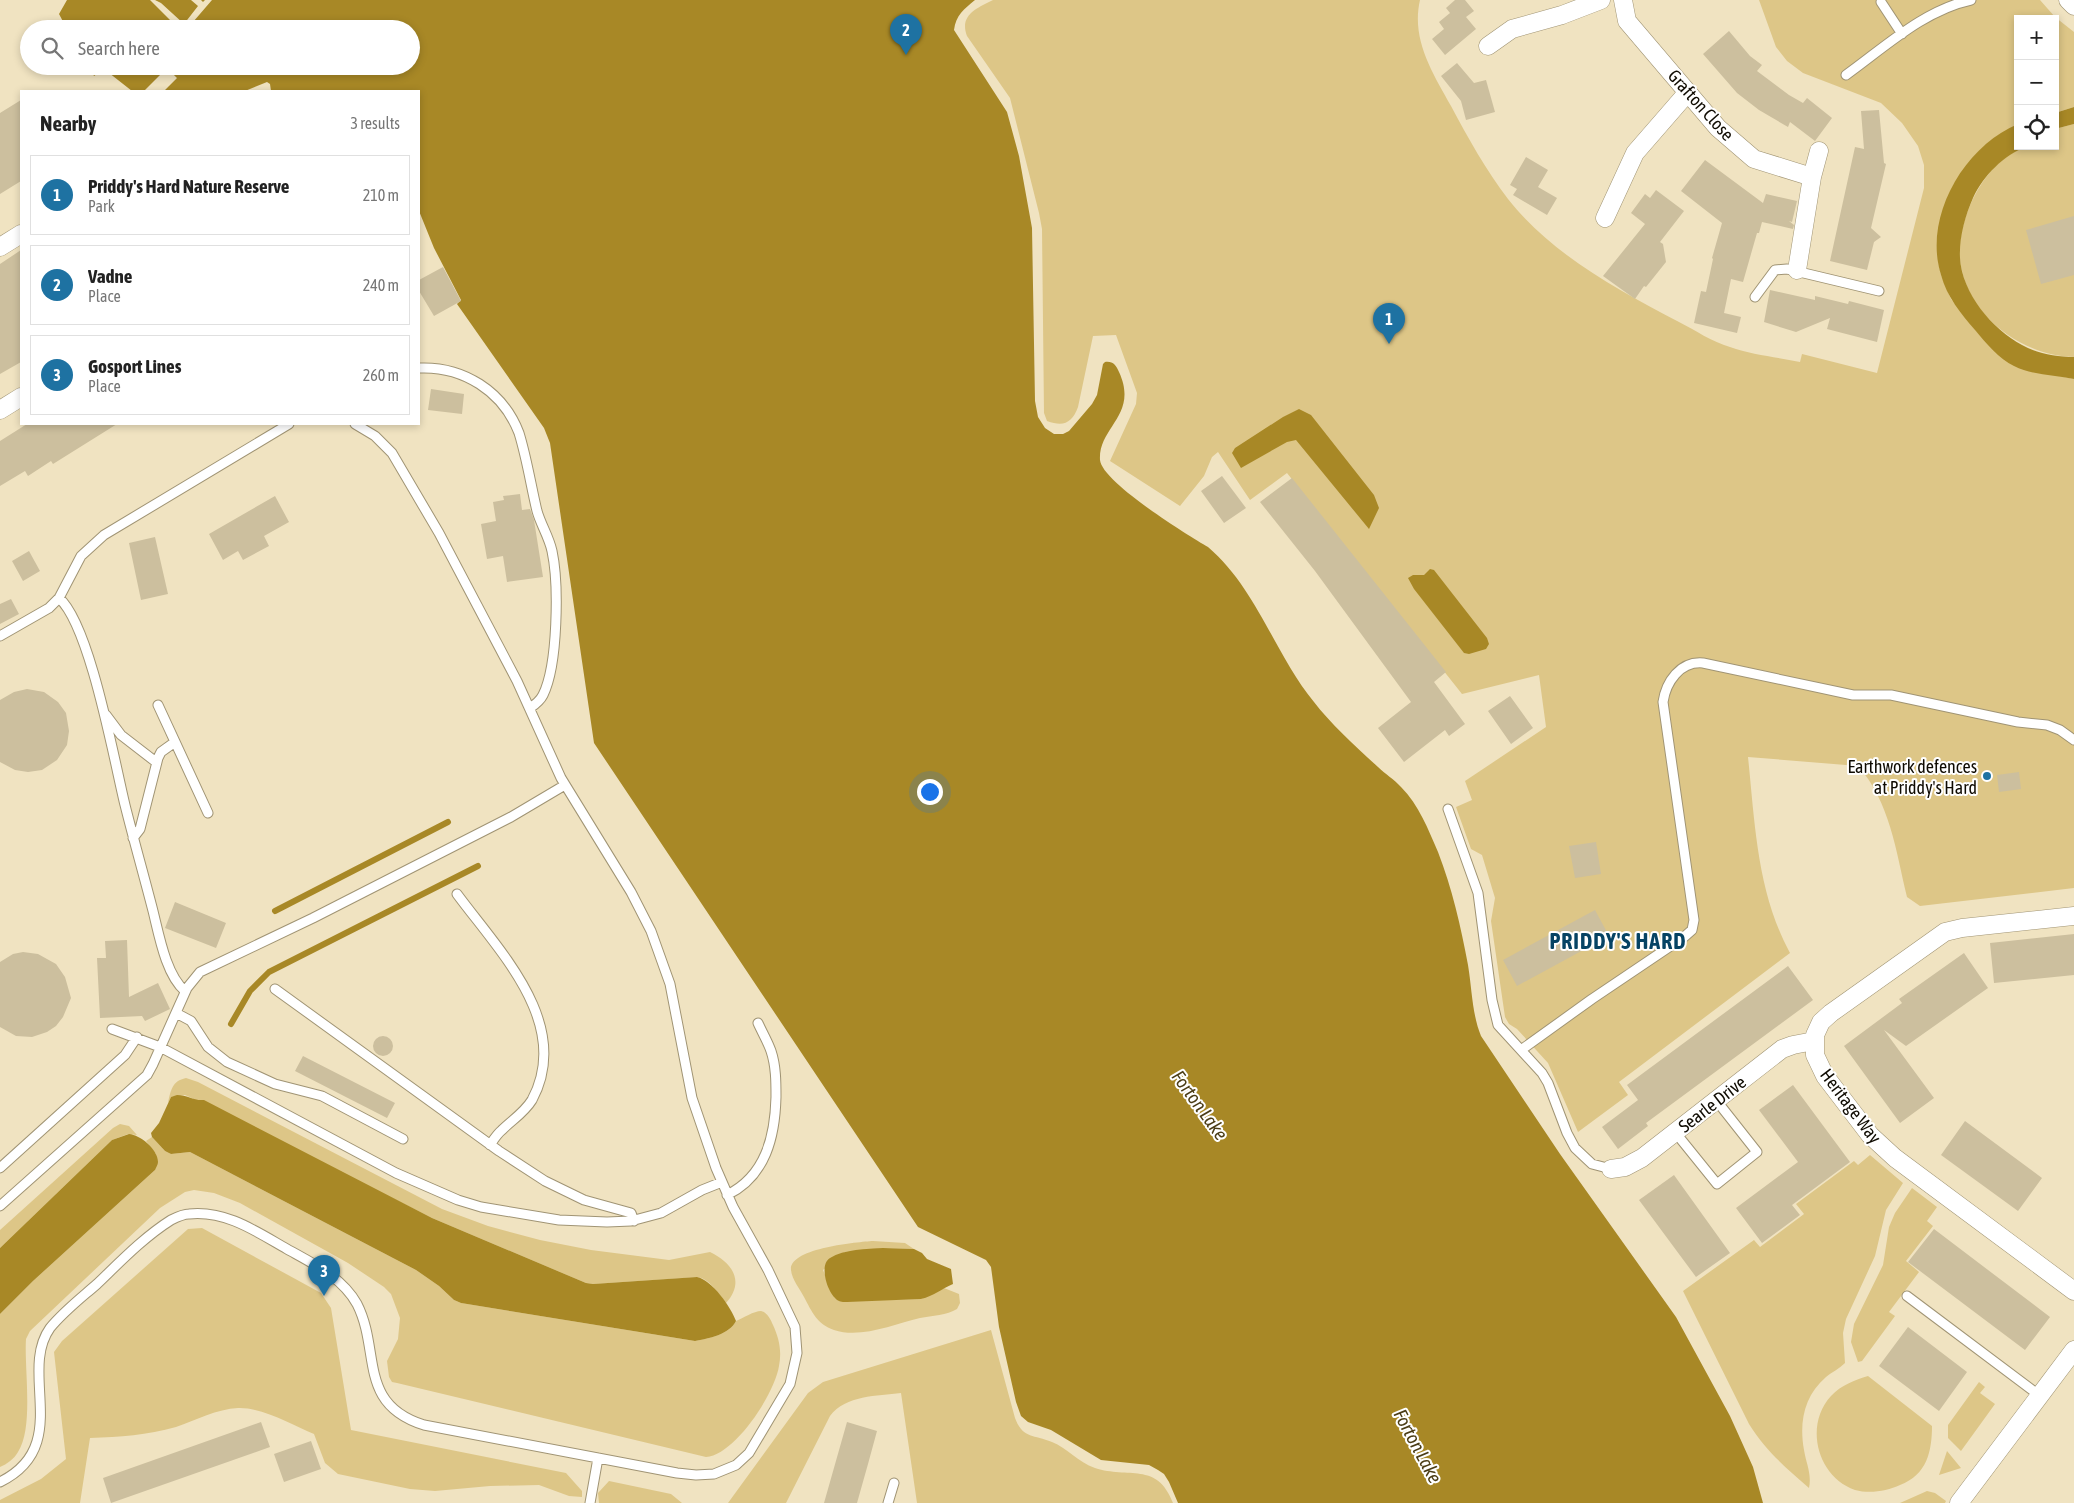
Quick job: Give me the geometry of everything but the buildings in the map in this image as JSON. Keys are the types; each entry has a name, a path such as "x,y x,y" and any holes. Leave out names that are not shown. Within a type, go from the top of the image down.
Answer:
{"street":[{"path":"1488,46 1512,29 1562,15 1601,0"},
{"name":"Grafton Close","path":"1622,0 1627,21 1718,128 1754,159 1812,177"},
{"path":"2068,0 2074,6"},
{"path":"1605,218 1635,153 1688,92"},
{"path":"1796,270 1812,177 1819,151"},
{"path":"0,246 20,235"},
{"path":"0,410 20,398"},
{"path":"1814,1041 1821,1022 1831,1013 1945,932 1962,928 2074,916"},
{"name":"Searle Drive","path":"1611,1170 1633,1164 1782,1049 1793,1044 1814,1041"},
{"name":"Heritage Way","path":"1814,1041 1816,1056 1824,1076 1880,1145 2074,1291"},
{"path":"1959,1503 2074,1350"}],"lane":[{"path":"1846,75 1902,34 1938,12 1971,0"},
{"path":"1881,2 1902,34"},
{"path":"1755,297 1775,270 1796,270 1879,290"},
{"path":"420,368 439,369 456,373 480,384 501,402 515,423 519,433 538,514 551,546 555,584 550,675 543,695 530,708"},
{"path":"0,636 44,612 59,598 77,561 104,535 286,425"},
{"path":"0,1482 9,1477 23,1464 31,1454 37,1439 42,1413 40,1352 43,1339 50,1328 149,1237 172,1220 190,1214 222,1217 244,1224 315,1265 339,1282 350,1294 361,1313 372,1370 378,1388 387,1402 408,1418 435,1428 690,1475 708,1475 728,1470 741,1461 753,1448 790,1384 798,1353 795,1328 768,1270 727,1195 722,1182 692,1098 670,984 657,943 631,892 565,785 530,708 450,552 397,460 380,440 357,425"},
{"path":"59,598 70,611 82,640 164,952 174,978 185,991"},
{"path":"1521,1050 1692,930 1694,920 1662,702 1670,682 1684,667 1693,663 1704,663 1853,695 1892,695 2018,722 2047,726 2060,730 2074,740"},
{"path":"100,704 108,719 121,735 156,762"},
{"path":"158,705 208,813"},
{"path":"133,838 140,830 156,762 161,752 175,742"},
{"path":"0,1206 137,1085 148,1073 185,991 193,978 204,970 313,918 511,818 565,785"},
{"path":"1448,809 1478,893 1494,1016 1498,1025 1535,1065 1548,1083 1567,1134 1575,1148 1592,1164 1611,1170"},
{"path":"457,894 525,987 537,1015 544,1039 544,1053 540,1076 532,1100 524,1111 502,1130 490,1144"},
{"path":"275,989 490,1144 554,1186 592,1202 630,1213 634,1221"},
{"path":"176,1013 191,1022 208,1047 227,1062 275,1084 322,1096 403,1139"},
{"path":"727,1195 741,1187 758,1168 765,1157 773,1135 776,1109 775,1073 771,1050 758,1023"},
{"path":"112,1028 160,1048 380,1165 458,1200 506,1212 551,1219 607,1222 634,1221 667,1210 702,1190 722,1182"},
{"path":"0,1168 125,1055 137,1037"},
{"path":"1675,1132 1717,1184 1724,1179 1757,1152 1716,1100"},
{"path":"1908,1296 2040,1396"},
{"path":"590,1503 598,1458"},
{"path":"888,1503 894,1483"}],"shaded area":[{"path":"993,0 1420,0 1418,28 1430,68 1471,142 1500,188 1525,219 1544,237 1609,284 1723,345 1747,352 1800,362 1802,354 1877,373 1924,188 1924,165 1918,146 1902,123 1881,103 1803,73 1787,61 1776,47 1759,0 2040,0 2053,15 2014,15 2014,126 1984,146 1972,158 1954,184 1942,214 1938,262 1951,299 1977,332 2059,376 2074,379 2074,888 1920,906 1907,897 1885,811 1869,780 1858,766 1748,757 1759,857 1764,882 1770,906 1790,953 1619,1082 1628,1095 1578,1132 1548,1063 1517,1029 1509,1024 1505,1017 1491,921 1495,898 1482,855 1471,849 1456,807 1472,800 1465,781 1546,727 1539,675 1462,694 1287,473 1250,500 1218,452 1212,457 1204,476 1180,506 1110,461 1136,404 1137,393 1116,335 1093,336 1078,407 1073,417 1067,422 1058,424 1047,421 1044,413 1042,229 1010,98 967,36 965,29 967,17 981,6"},
{"path":"2059,20 2074,32 2074,107 2059,112"},
{"path":"2074,124 2074,357 2054,355 2035,349 2016,340 1999,328 1984,314 1972,297 1964,279 1960,259 1962,229 1968,209 1990,172 2006,157 2018,150 2059,150 2059,128"},
{"path":"186,1078 198,1082 442,1209 488,1226 540,1240 591,1250 669,1260 710,1252 718,1256 730,1267 734,1274 735,1288 726,1303 710,1284 698,1277 586,1283 432,1218 185,1095 171,1097 168,1103 171,1090 175,1084 181,1079"},
{"path":"120,1124 129,1126 137,1135 128,1134 112,1140 0,1248 0,1230 113,1128"},
{"path":"152,1137 165,1151 171,1154 190,1152 416,1270 439,1286 454,1300 461,1303 695,1341 724,1333 736,1321 761,1311 771,1321 777,1335 780,1360 776,1378 762,1406 741,1434 729,1446 717,1454 706,1457 392,1382 389,1377 387,1361 398,1339 400,1318 391,1294 384,1287 348,1263 240,1203 214,1193 194,1190 185,1192 160,1208 30,1331 26,1339 26,1428 18,1452 8,1463 0,1467 0,1314 33,1281 155,1170 156,1154 146,1141"},
{"path":"1870,1155 1903,1183 1886,1210 1875,1256 1846,1319 1843,1333 1845,1363 1819,1384 1808,1401 1805,1410 1802,1429 1809,1473 1809,1488 1769,1451 1755,1434 1683,1291 1754,1240 1760,1247 1804,1214 1796,1204 1854,1161 1858,1165"},
{"path":"1912,1188 1937,1207 1927,1221 1933,1226 1906,1261 1919,1272 1889,1312 1895,1316 1862,1361 1858,1362 1851,1342 1854,1324 1883,1265 1889,1227 1895,1213"},
{"path":"202,1228 321,1293 331,1308 351,1430 566,1473 582,1491 582,1497 569,1496 539,1485 490,1486 435,1491 410,1489 338,1474 325,1463 314,1434 267,1413 247,1408 238,1408 214,1413 176,1427 155,1432 90,1438 80,1503 0,1503 0,1500 41,1479 66,1459 54,1352 62,1341 188,1229"},
{"path":"873,1241 905,1243 914,1249 883,1248 845,1252 823,1270 832,1293 840,1301 921,1299 944,1288 959,1294 960,1303 957,1309 944,1314 855,1333 834,1330 819,1321 794,1281 791,1270 793,1262 812,1251"},
{"path":"991,1330 1015,1418 1025,1433 1057,1445 1095,1468 1150,1476 1159,1481 1173,1503 917,1503 901,1393 853,1400 837,1409 830,1416 786,1503 728,1503 808,1393 823,1382"},
{"path":"1868,1376 1932,1426 1929,1453 1922,1469 1909,1481 1895,1487 1872,1492 1855,1490 1831,1474 1819,1449 1817,1435 1818,1421 1823,1408 1831,1396 1853,1381"},
{"path":"1979,1382 1985,1387 1980,1393 1995,1404 1961,1451 1948,1438 1948,1425"},
{"path":"1947,1451 1961,1468 1939,1475"},
{"path":"609,1481 671,1494 682,1503 599,1503 598,1493"},
{"path":"1927,1491 1935,1493 1946,1501 1945,1503 1900,1503"}],"water":[{"name":"Forton Lake","path":"67,0 975,0 959,16 954,30 1007,112 1019,156 1032,228 1035,401 1038,417 1045,428 1054,434 1063,434 1069,431 1092,404 1097,395 1103,364 1108,362 1115,365 1124,387 1124,399 1121,410 1101,449 1100,460 1104,470 1130,494 1165,520 1208,547 1225,564 1253,602 1287,663 1314,702 1344,736 1398,784 1413,802 1438,852 1452,894 1481,1036 1560,1154 1676,1317 1730,1416 1753,1467 1763,1503 1178,1503 1164,1474 1149,1465 1101,1460 1051,1430 1028,1422 1021,1416 999,1327 991,1267 986,1260 918,1227 594,743 550,443 544,428 457,304 461,300 434,248 420,213 420,90 271,90 270,84 267,82 247,90 165,90 177,78 174,75 420,75 420,20 62,20 59,14"},
{"path":"112,75 160,75 145,90 131,90"},
{"path":"2074,107 2074,124 2059,128 2059,112"},
{"path":"2014,126 2014,150 2018,150 1995,167 1973,198 1965,220 1960,250 1962,271 1966,284 1980,309 2000,330 2011,338 2041,353 2074,357 2074,379 2028,371 2014,366 2003,359 1988,345 1960,311 1947,291 1941,275 1937,253 1938,231 1943,208 1952,187 1965,167 1980,149 1998,135"},
{"path":"1299,409 1311,415 1374,495 1379,508 1369,529 1296,440 1287,442 1241,468 1232,453 1235,448"},
{"path":"1430,569 1434,570 1487,638 1489,644 1486,649 1469,654 1464,653 1414,589 1408,578 1413,575 1424,575"},
{"path":"177,1095 204,1100 432,1218 586,1283 697,1277 703,1279 720,1295 736,1321 724,1333 695,1341 461,1303 454,1300 439,1286 416,1270 190,1152 171,1154 165,1151 152,1137 151,1133 159,1123 171,1097"},
{"path":"129,1134 143,1140 155,1152 158,1162 155,1170 33,1281 0,1314 0,1248 112,1140"},
{"path":"883,1248 914,1249 922,1253 927,1259 951,1269 953,1284 921,1299 846,1302 835,1298 826,1280 826,1262 836,1255 849,1251"}],"pier":[{"path":"150,0 161,3 180,20 170,20"},
{"path":"191,0 201,0 203,2 205,0 212,0 195,20 187,20 198,6"}],"waterway":[{"path":"275,911 448,822"},
{"path":"231,1024 250,991 269,972 478,866"}],"place":[{"name":"Vadne","path":"906,55"},
{"name":"Priddy's Hard Nature Reserve","path":"1389,344"},
{"name":"Earthwork defences at Priddy's Hard","path":"1987,776"},
{"name":"Gosport Lines","path":"324,1296"}],"district":[{"name":"PRIDDY'S HARD","path":"1618,941"}]}
